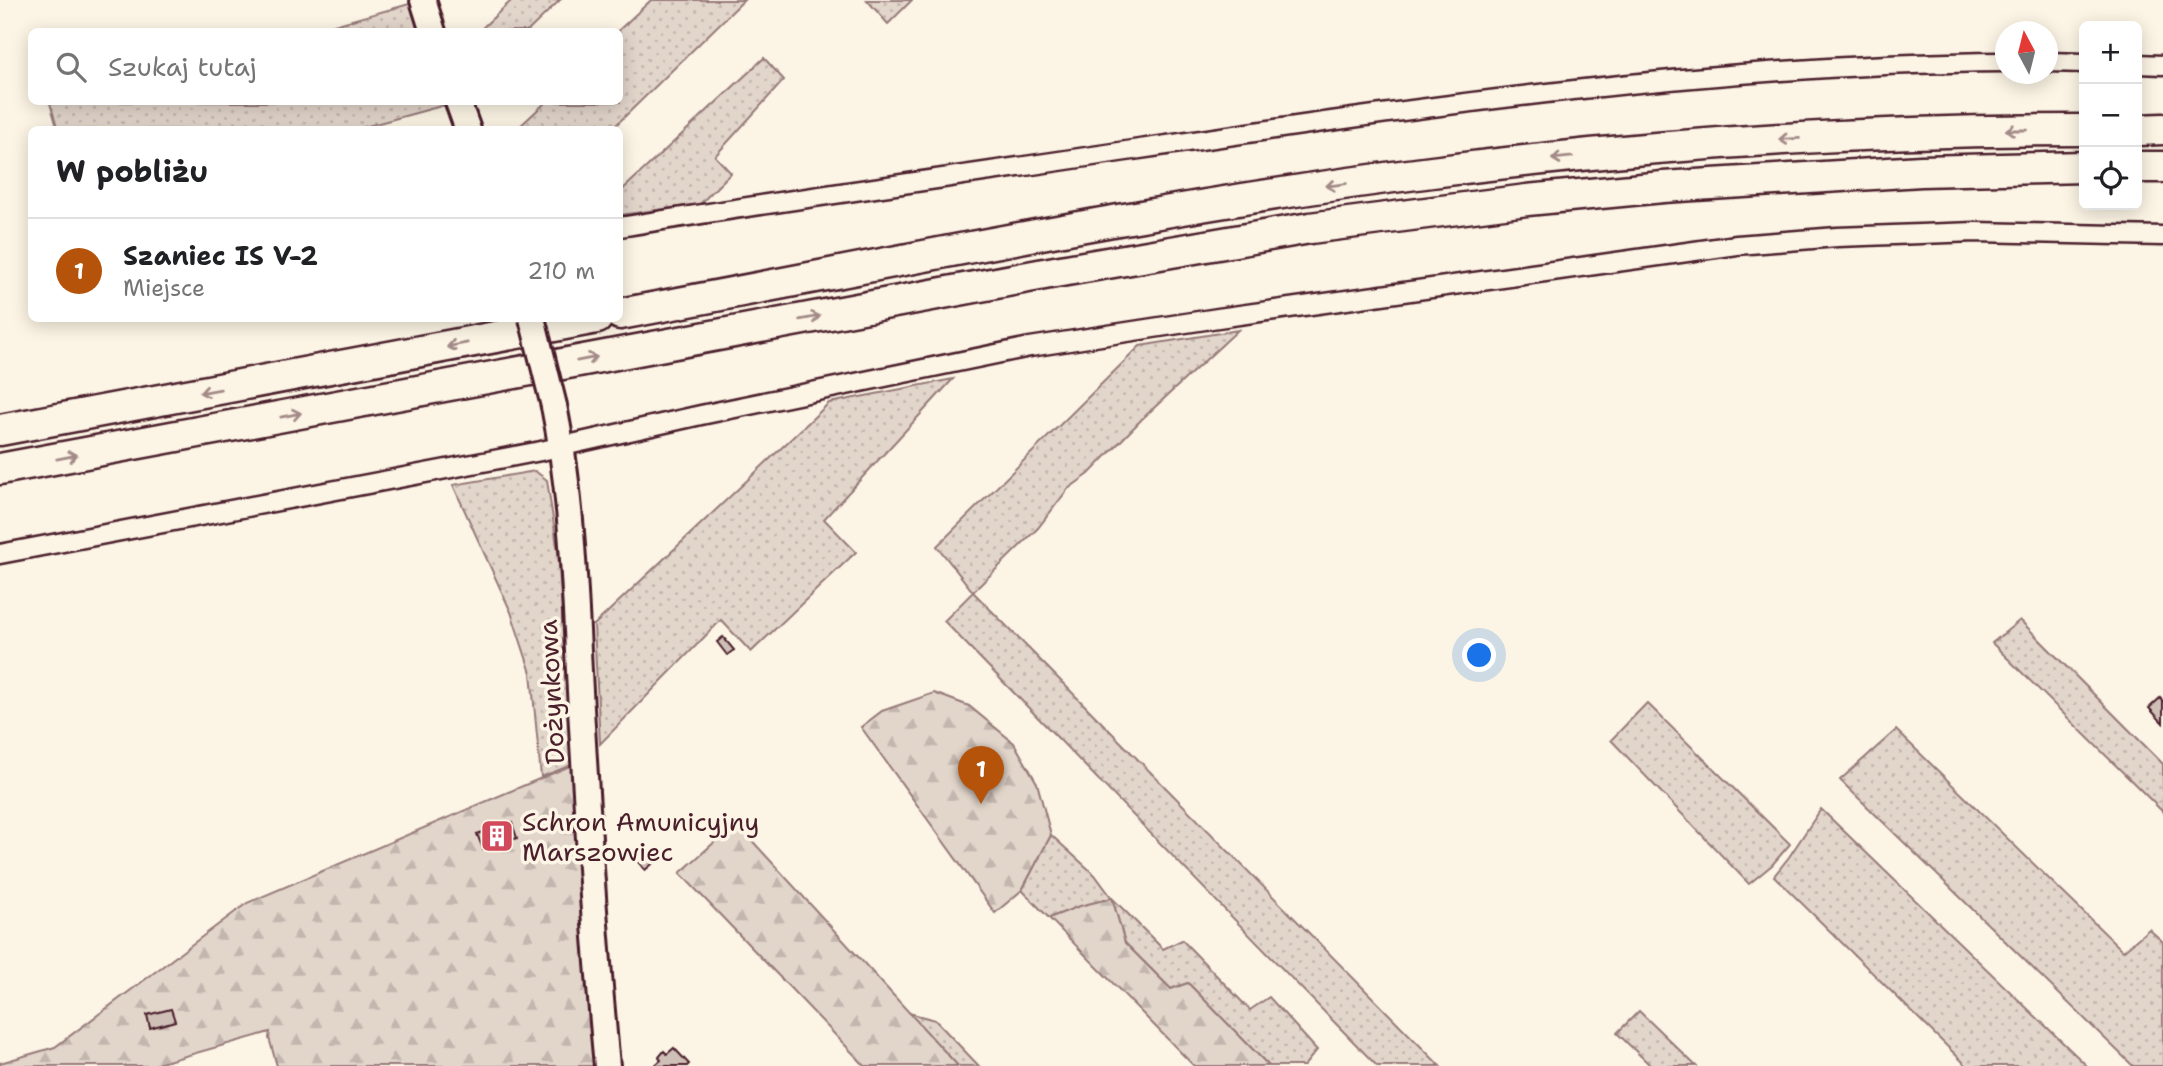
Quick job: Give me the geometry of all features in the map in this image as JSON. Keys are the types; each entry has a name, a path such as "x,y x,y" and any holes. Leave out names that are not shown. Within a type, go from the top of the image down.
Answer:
{"highway":[{"path":"623,313 1209,204 1433,172 1712,144 1917,133 2079,130"},
{"path":"2142,130 2163,130"},
{"path":"0,469 1055,272 1310,228 1527,200 1663,187 1921,171 2079,167"},
{"path":"2142,167 2163,167"},
{"path":"0,430 576,322"}],"street":[{"path":"423,0 432,28"},
{"path":"623,227 1249,133 1483,102 1765,73 1861,66 1995,62"},
{"path":"2058,62 2079,63"},
{"path":"2142,64 2163,65"},
{"path":"459,105 467,126"},
{"path":"0,554 561,447 701,415 1030,347 1618,260 1737,244 1838,237 1976,232 2163,236"},
{"name":"Dożynkowa","path":"533,322 554,406 561,447 574,573 607,1066"}],"green space":[{"path":"512,0 560,0 531,28 482,28"},
{"path":"651,0 744,0 615,126 520,126 543,105 623,105 621,28"},
{"path":"867,0 912,0 888,24"},
{"path":"413,3 421,28 323,28"},
{"path":"764,58 784,80 715,156 731,173 700,204 623,215 623,189"},
{"path":"51,105 445,105 368,126 57,126"},
{"path":"1238,330 1142,419 1089,474 1068,489 1038,528 973,592 937,546 1140,346"},
{"path":"953,379 824,519 856,552 751,652 721,620 600,744 594,625 829,403"},
{"path":"535,471 547,480 558,552 572,765 541,777 531,673 511,612 453,485"},
{"path":"973,592 1440,1066 1377,1066 944,621"},
{"path":"2020,620 2163,764 2163,812 1992,643"},
{"path":"934,693 969,706 1014,743 1037,783 1051,835 1022,890 995,913 861,727 882,711"},
{"path":"1647,703 1790,844 1772,865 1749,884 1611,740"},
{"path":"1896,730 2123,951 2149,929 2163,942 2163,1066 2133,1066 1840,780"},
{"path":"572,765 594,1066 277,1066 269,1038 270,1032 150,1066 0,1066 0,1063 55,1047 247,903"},
{"path":"1821,809 2087,1066 1967,1066 1774,876"},
{"path":"736,823 958,1066 865,1066 680,873"},
{"path":"1051,835 1095,875 1112,898 1049,918 1022,890"},
{"path":"1112,898 1163,949 1182,940 1250,1010 1269,997 1317,1050 1304,1066 1269,1066 1188,983 1171,989 1125,943"},
{"path":"1112,898 1125,943 1171,989 1188,983 1269,1066 1194,1066 1049,918"},
{"path":"1639,1011 1696,1066 1651,1066 1617,1033"},
{"path":"909,1013 935,1020 979,1066 958,1066"}],"building":[{"path":"723,637 734,650 727,655 717,642"},
{"path":"2160,698 2163,701 2163,723 2149,708"},
{"name":"Schron Amunicyjny Marszowiec","path":"512,823 517,838 483,849 477,834"},
{"path":"643,846 656,861 645,870 632,855"},
{"path":"171,1009 175,1021 150,1028 147,1015"},
{"path":"674,1048 689,1064 687,1066 654,1066 661,1060 659,1057 664,1051 667,1054"}],"place":[{"name":"Szaniec IS V-2","path":"981,804"},
{"name":"Schron Amunicyjny Marszowiec","path":"497,836"}]}
